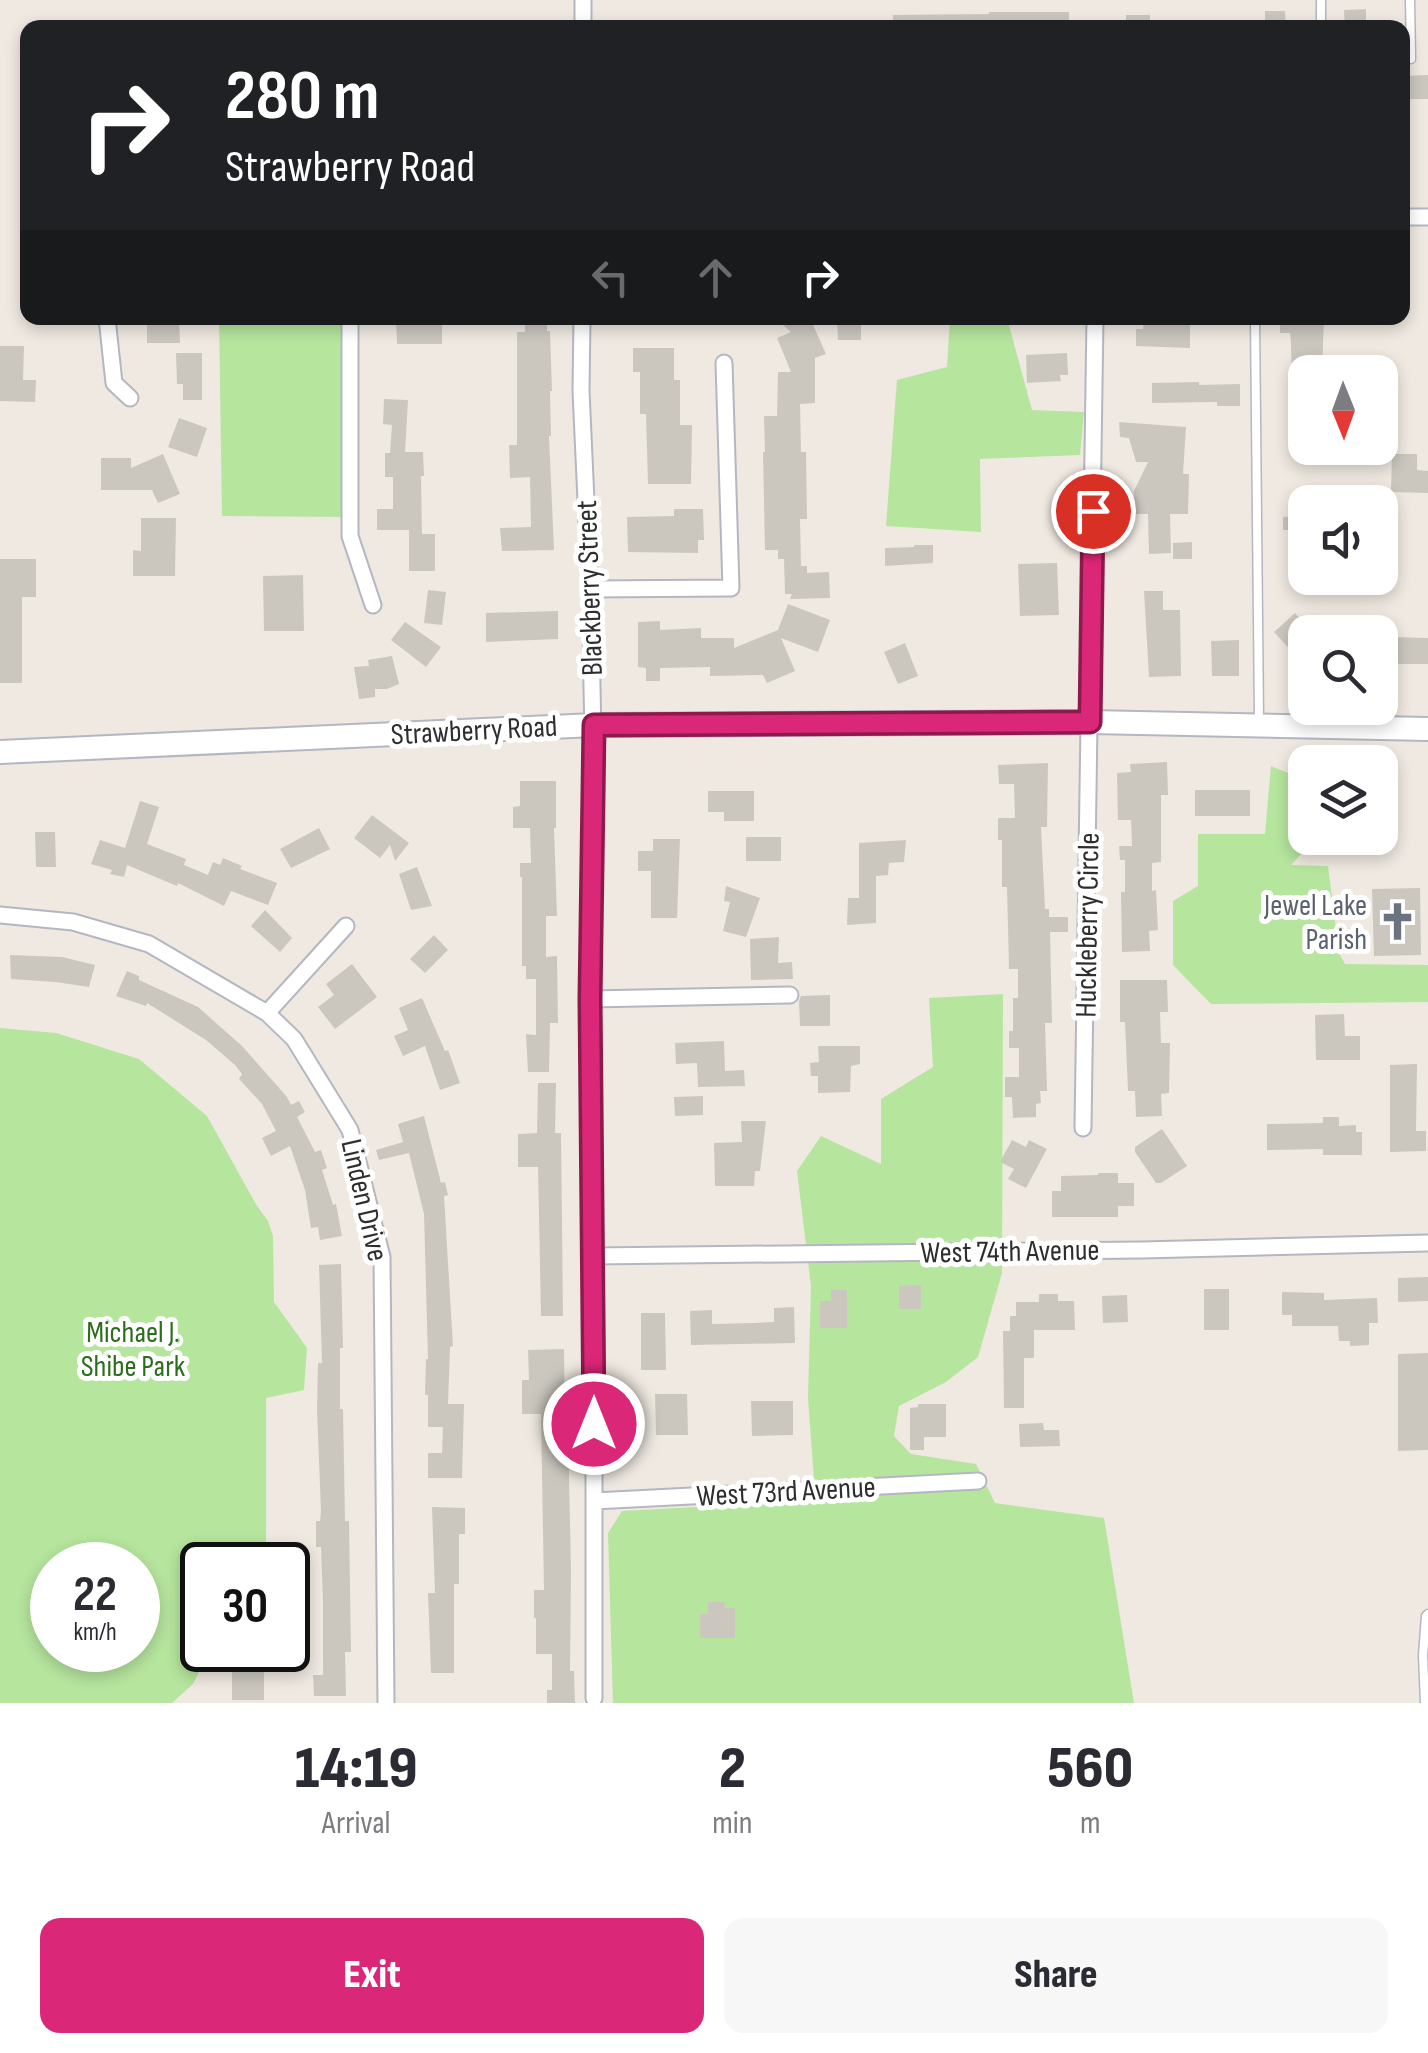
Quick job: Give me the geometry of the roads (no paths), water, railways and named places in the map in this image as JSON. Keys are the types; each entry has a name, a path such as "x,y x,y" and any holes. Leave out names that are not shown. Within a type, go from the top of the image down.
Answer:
{"street":[{"path":"109,325 114,383 130,398"},
{"path":"350,325 350,536 373,605"},
{"name":"Blackberry Street","path":"582,325 594,725 590,999 594,1698"},
{"name":"Huckleberry Circle","path":"1083,1128 1095,325"},
{"path":"590,589 730,588 724,363"},
{"name":"Strawberry Road","path":"0,752 594,725 1090,722 1428,729"},
{"name":"Linden Drive","path":"0,915 73,922 149,944 267,1013 294,1039 350,1130 382,1257 386,1703"},
{"path":"267,1013 346,926"},
{"path":"590,999 790,995"},
{"name":"West 74th Avenue","path":"592,1256 1428,1243"},
{"name":"West 73rd Avenue","path":"594,1501 978,1481"}],"lane":[{"path":"1410,0 1411,59"},
{"path":"1255,325 1259,724"},
{"path":"1425,1703 1423,1655 1428,1614"}],"place":[{"name":"Jewel Lake Parish","path":"1397,922"}],"park label":[{"name":"Michael J. Shibe Park","path":"133,1349"}]}
